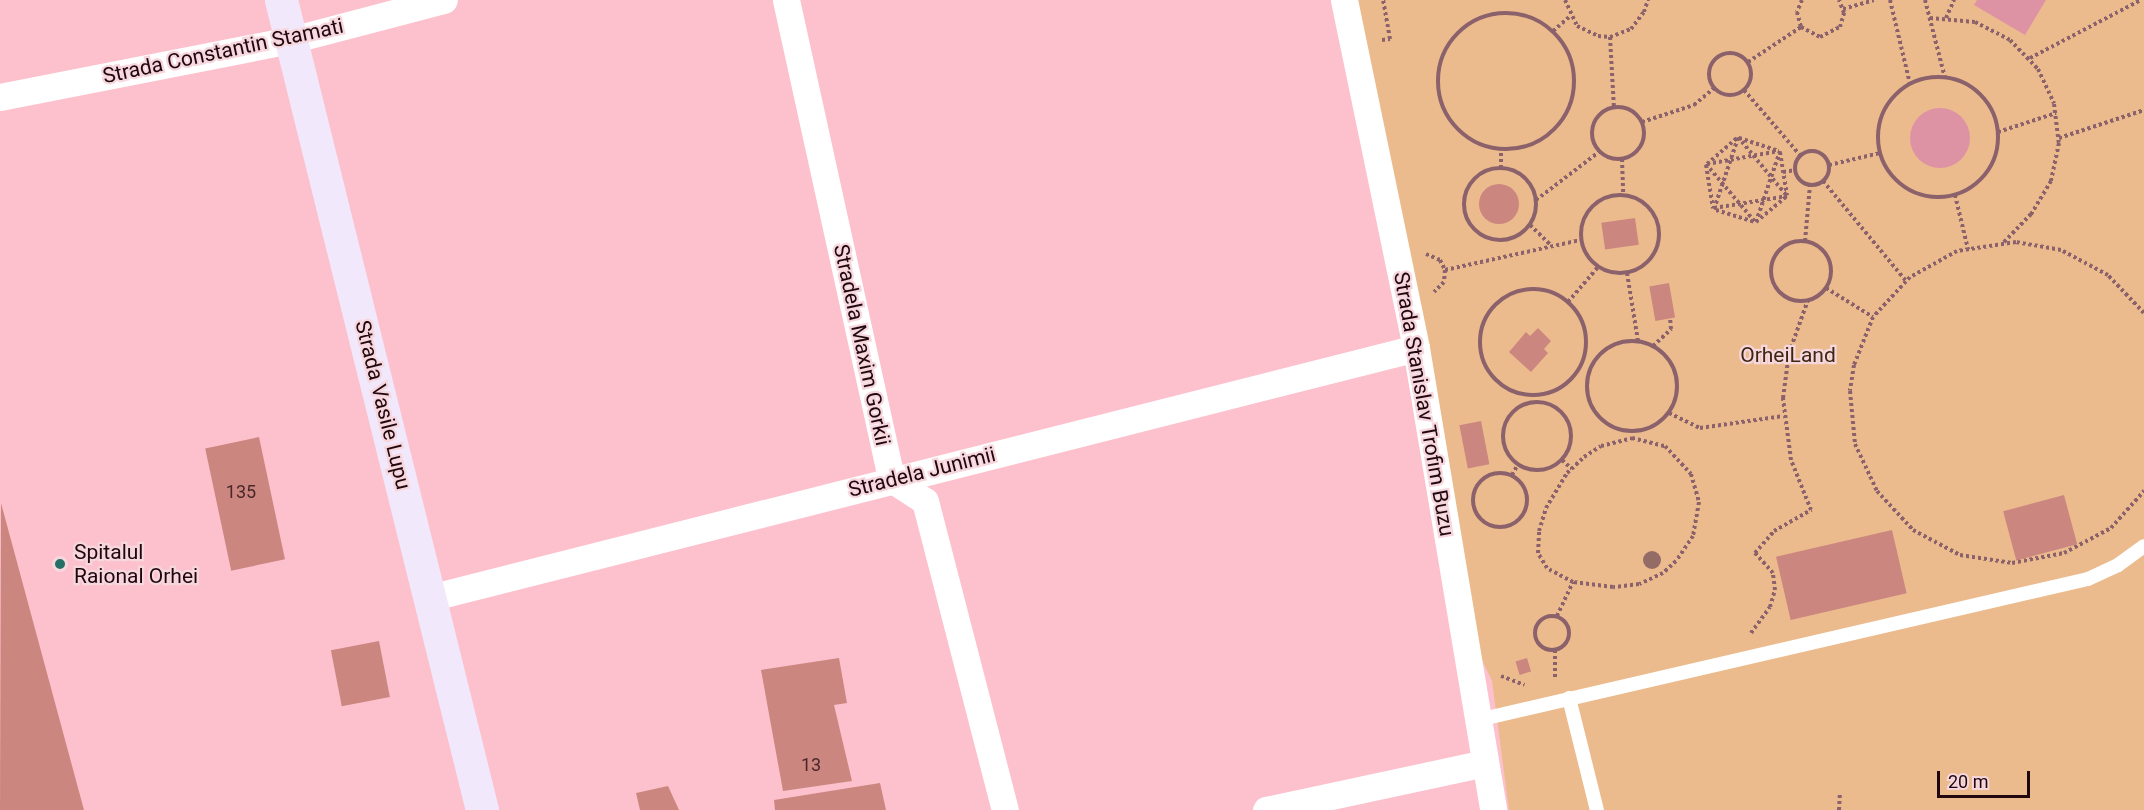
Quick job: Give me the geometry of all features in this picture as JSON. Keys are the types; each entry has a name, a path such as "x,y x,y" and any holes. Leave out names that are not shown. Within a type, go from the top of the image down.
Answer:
{"main road":[{"name":"Strada Vasile Lupu","path":"281,0 482,810"}],"street":[{"name":"Strada Constantin Stamati","path":"0,97 291,40 444,0"},
{"name":"Stradela Maxim Gorkii","path":"786,0 891,480"},
{"name":"Strada Stanislav Trofim Buzu","path":"1344,0 1416,348 1493,810"},
{"name":"Stradela Junimii","path":"429,598 1416,348"},
{"path":"891,480 925,501 997,792 1005,810"},
{"path":"1266,810 1485,764"}],"lane":[{"path":"1478,720 2088,579 2118,565 2144,546"},
{"path":"1569,698 1597,810"}],"path":[{"path":"1565,0 1570,16 1587,32 1610,37 1631,29 1644,12 1648,0"},
{"path":"1802,0 1797,12 1801,27 1813,36 1828,36 1840,27 1843,9 1839,0"},
{"path":"1843,9 1874,0"},
{"path":"1890,0 1910,84"},
{"path":"1925,0 1945,78"},
{"path":"1946,18 1954,0"},
{"path":"2030,58 2141,0"},
{"path":"1520,14 1552,31 1572,62 1572,99 1564,116 1545,136 1520,148 1501,149 1466,137 1453,124 1438,90 1443,54 1452,38 1483,16 1520,14"},
{"path":"1552,31 1570,16"},
{"path":"1930,18 1946,18 1988,27 2010,40 2030,58 2044,80 2056,113 2059,138 2055,168 2045,193 2003,243"},
{"path":"1748,62 1801,27"},
{"path":"1610,37 1614,108"},
{"path":"1735,53 1748,62 1751,77 1744,90 1730,95 1714,88 1709,68 1719,56 1735,53"},
{"path":"1945,78 1968,86 1987,101 1998,132 1995,156 1983,178 1955,195 1939,198 1908,190 1886,168 1877,137 1883,113 1897,93 1910,84 1945,78"},
{"path":"1642,122 1694,105 1714,88"},
{"path":"1744,90 1800,156"},
{"path":"1614,108 1630,110 1642,122 1641,145 1622,159 1599,151 1592,137 1595,121 1614,108"},
{"path":"2059,138 2144,110"},
{"path":"1998,132 2056,113"},
{"path":"1738,137 1780,151"},
{"path":"1706,164 1738,137"},
{"path":"1738,137 1787,196"},
{"path":"1714,208 1738,137"},
{"path":"1501,149 1501,168"},
{"path":"1536,200 1524,177 1501,168 1489,170 1469,185 1464,202 1467,220 1485,238 1497,241 1509,239 1530,225 1536,200 1599,151"},
{"path":"1706,164 1780,151"},
{"path":"1780,151 1787,196"},
{"path":"1756,223 1780,151"},
{"path":"1800,156 1814,151 1826,158 1829,165 1823,181"},
{"path":"1829,165 1880,153"},
{"path":"1800,156 1796,170 1798,177 1810,185"},
{"path":"1622,159 1623,195"},
{"path":"1706,164 1714,208"},
{"path":"1706,164 1756,223"},
{"path":"1783,172 1796,170"},
{"path":"1810,185 1823,181"},
{"path":"1823,181 1906,281"},
{"path":"1805,241 1810,185"},
{"path":"1623,195 1643,201 1650,208 1659,237 1653,256 1627,273 1598,267 1584,251 1580,240 1587,211 1603,198 1623,195"},
{"path":"1955,195 1968,249"},
{"path":"1714,208 1787,196"},
{"path":"1756,223 1787,196"},
{"path":"1714,208 1756,223"},
{"path":"1530,225 1552,247"},
{"path":"1445,270 1580,240"},
{"path":"1748,636 1770,607 1775,590 1773,573 1755,553 1774,531 1811,510 1791,460 1783,416 1789,353 1808,300 1826,288 1831,274 1827,256 1805,241"},
{"path":"1805,241 1779,250 1772,277 1781,293 1808,300"},
{"path":"2144,313 2114,281 2085,261 2035,244 2003,243 1968,249 1932,262 1906,281 1873,317 1854,365 1850,391 1855,444 1882,498 1913,530 1935,544 1986,561 2038,560 2089,542 2110,528 2144,491"},
{"path":"1417,255 1435,256 1445,270 1441,287 1425,294"},
{"path":"1568,302 1598,267"},
{"path":"1627,273 1638,341"},
{"path":"1826,288 1873,317"},
{"path":"1542,289 1568,302 1577,312 1586,338 1581,364 1562,386 1533,395 1519,393 1494,378 1480,352 1482,323 1489,310 1513,292 1542,289"},
{"path":"1653,346 1671,329 1671,318"},
{"path":"1638,341 1653,346 1666,356 1676,376 1676,399 1669,413 1659,423 1633,432 1615,429 1600,419 1590,405 1586,387 1589,369 1609,347 1638,341"},
{"path":"1581,364 1589,369"},
{"path":"1533,395 1534,403"},
{"path":"1534,403 1554,407 1568,421 1571,442 1562,460 1536,470 1518,464 1506,450 1503,432 1517,409 1534,403"},
{"path":"1669,413 1700,428 1783,416"},
{"path":"1632,438 1633,432"},
{"path":"1632,438 1665,446 1691,474 1699,502 1694,536 1670,567 1639,584 1613,587 1573,582 1547,568 1538,553 1539,531 1546,508 1572,469 1600,446 1632,438"},
{"path":"1562,460 1572,469"},
{"path":"1512,475 1518,464"},
{"path":"1493,474 1512,475 1524,488 1526,507 1515,522 1497,526 1488,524 1481,519 1473,502 1478,484 1493,474"},
{"path":"1557,616 1573,582"},
{"path":"1557,616 1567,624 1569,637 1561,647 1548,649 1538,641 1536,628 1544,618 1557,616"},
{"path":"1839,810 1840,792"}],"green space":[{"name":"OrheiLand","path":"1358,0 2144,0 2144,810 1509,810 1492,681 1481,658 1426,344"}],"shaded area":[{"path":"1977,0 2046,0 2025,35 1974,5"},
{"path":"1940,108 1957,113 1965,121 1970,138 1965,155 1957,163 1940,168 1923,163 1915,155 1910,138 1915,121 1923,113"}],"building":[{"path":"1499,184 1513,190 1519,204 1513,218 1499,224 1485,218 1479,204 1485,190"},
{"path":"1635,218 1639,245 1605,249 1601,223"},
{"path":"1669,283 1675,317 1655,321 1649,286"},
{"path":"1538,328 1551,341 1544,349 1548,353 1531,372 1509,352 1526,332 1530,336"},
{"path":"1481,421 1489,464 1468,468 1459,425"},
{"path":"259,437 285,559 231,571 205,448"},
{"path":"2064,495 2077,544 2016,561 2003,511"},
{"path":"1,503 84,810 0,810"},
{"path":"1892,530 1907,593 1791,620 1776,557"},
{"path":"379,641 390,697 342,706 331,650"},
{"path":"839,658 847,703 834,705 852,781 783,791 761,670"},
{"path":"1527,658 1531,671 1520,675 1516,662"},
{"path":"880,783 886,810 775,810 774,800"},
{"path":"668,786 679,810 640,810 636,793"}],"place":[{"name":"Spitalul Raional Orhei","path":"60,564"}]}
